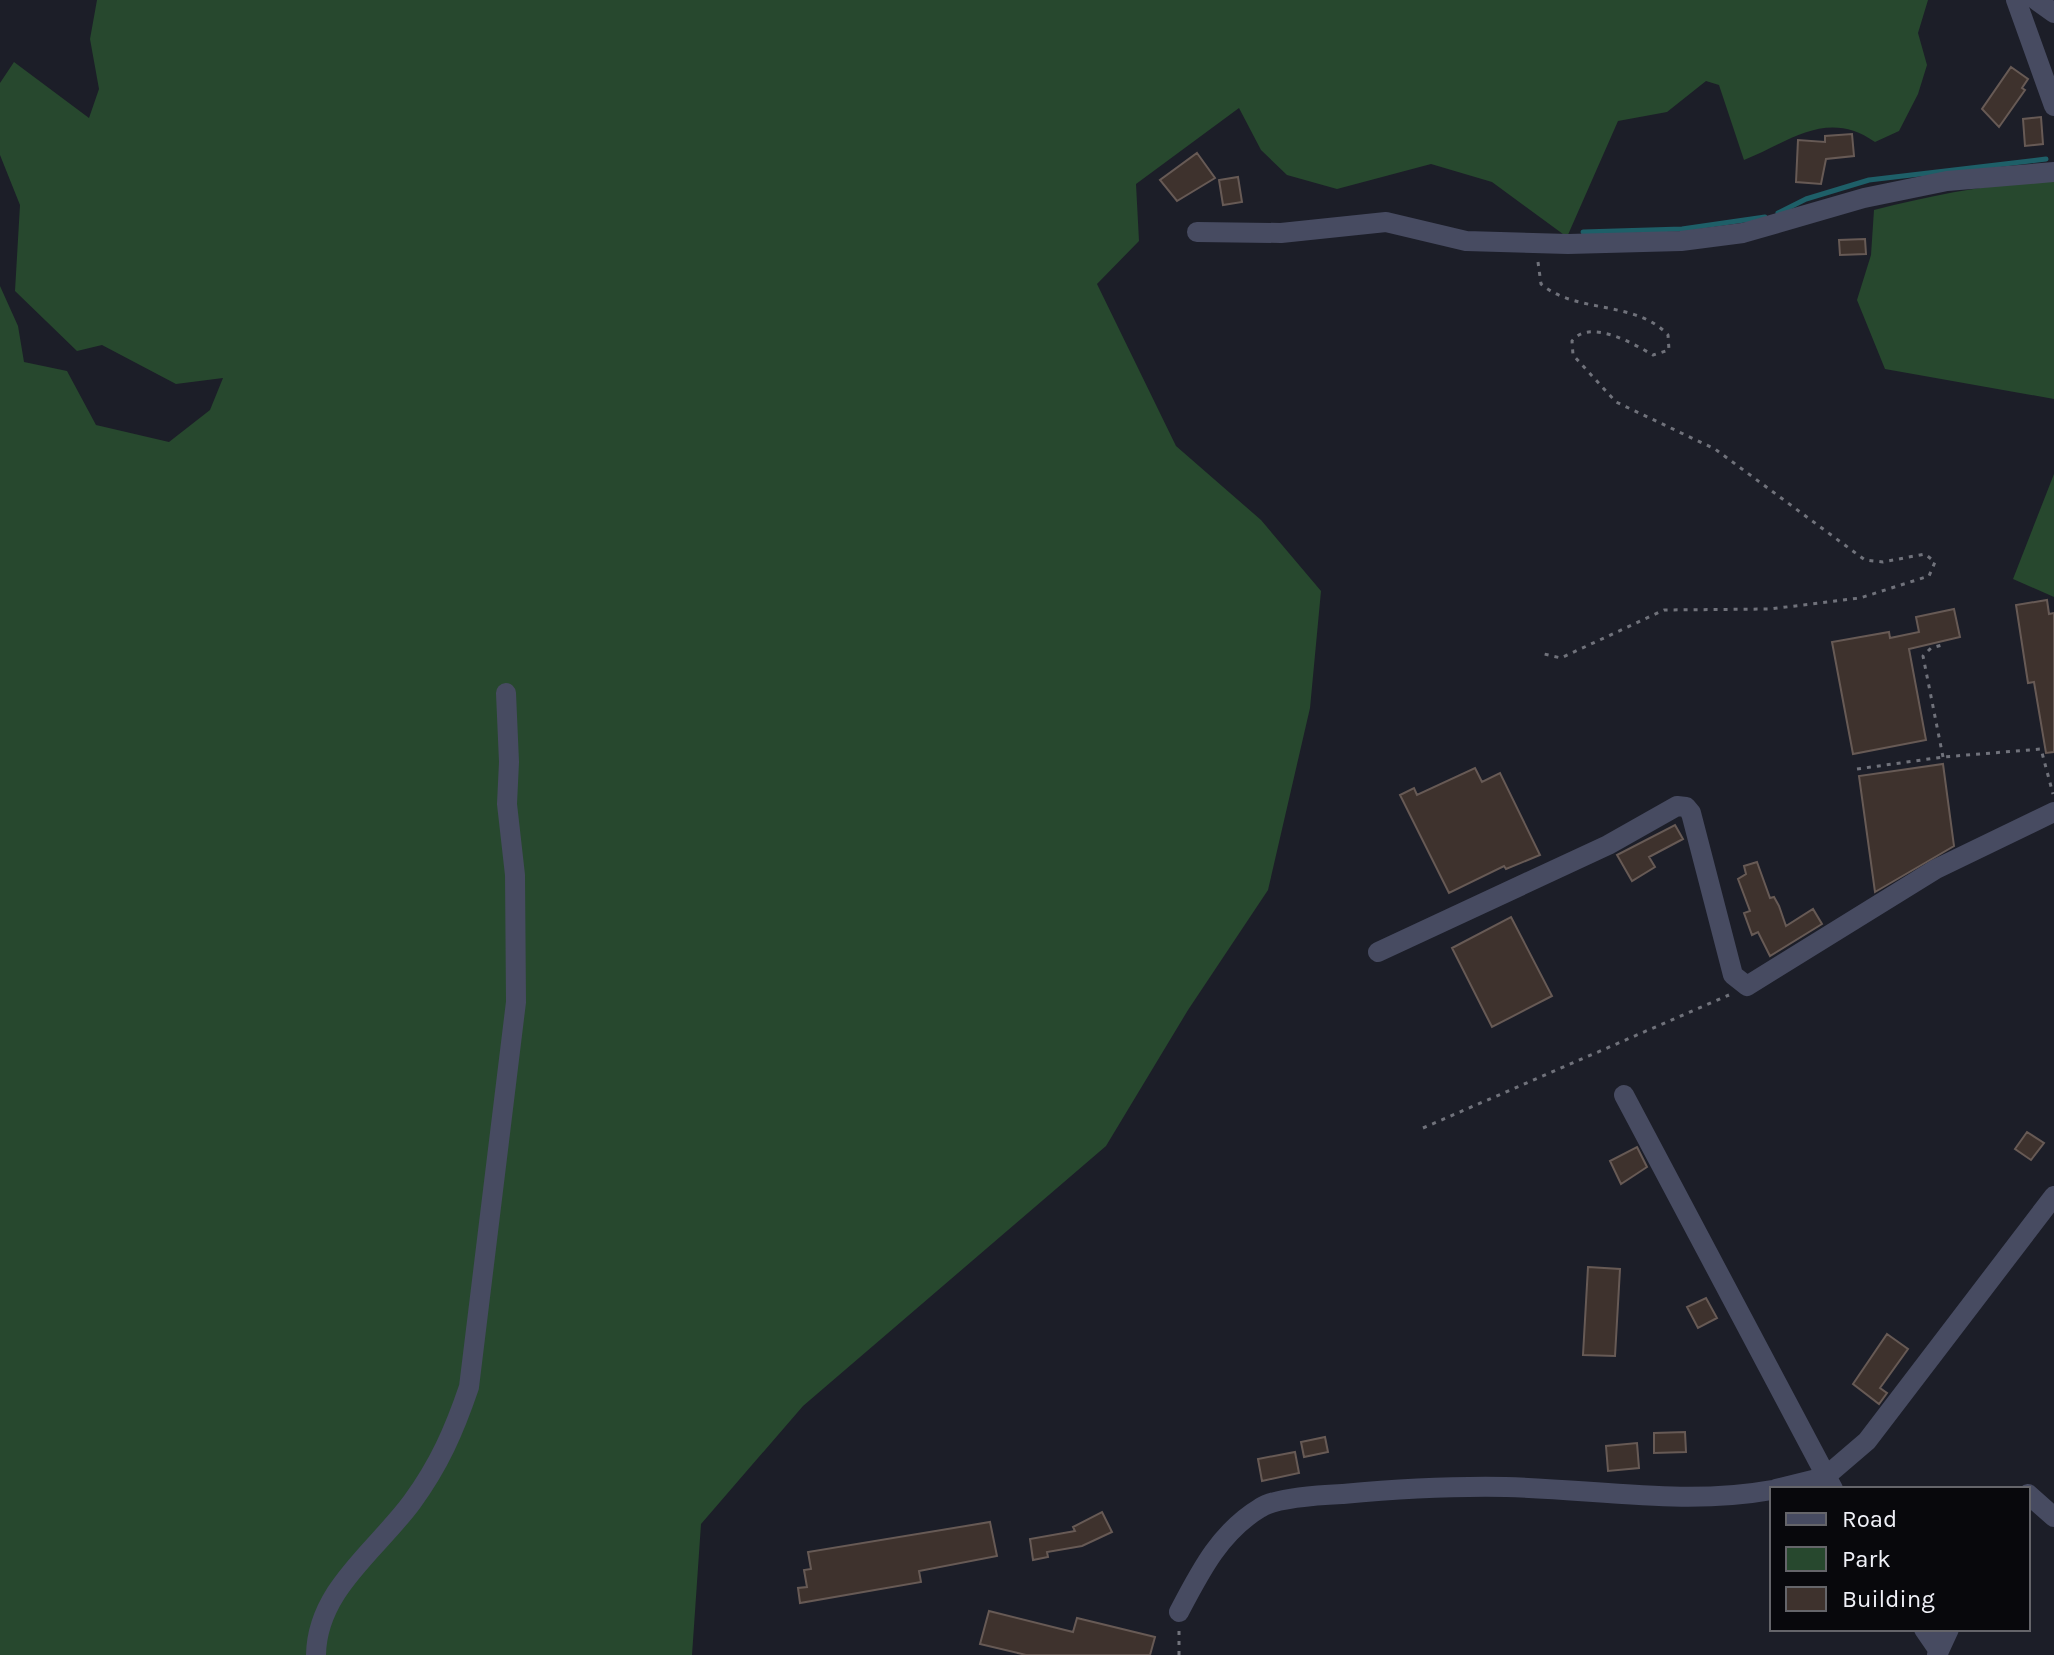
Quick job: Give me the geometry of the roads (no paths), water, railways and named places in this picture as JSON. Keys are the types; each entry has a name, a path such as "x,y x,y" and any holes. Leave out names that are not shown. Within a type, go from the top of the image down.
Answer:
{"street":[{"path":"2016,0 2054,106"},
{"path":"2036,0 2054,13"},
{"path":"1197,232 1281,233 1386,222 1466,241 1541,243 1717,238 1864,198 1933,184 2054,172"},
{"path":"316,1655 317,1633 327,1605 411,1503 450,1444 469,1387 516,1002 515,875 507,804 506,693"},
{"path":"1378,952 1608,845 1677,806 1686,807 1691,813 1733,975 1747,986 1936,869 2054,812"},
{"path":"1624,1095 1829,1483"},
{"path":"1792,1487 1829,1483 1867,1441 2054,1196"},
{"path":"1179,1612 1203,1566 1227,1533 1262,1506 1319,1496 1404,1488 1508,1487 1620,1496 1744,1495 1770,1490"},
{"path":"2030,1495 2036,1497 2054,1517"},
{"path":"1925,1631 1938,1653"},
{"path":"1938,1653 1948,1631"}],"waterway":[{"path":"1778,213 1806,199 1869,180 2046,159"},
{"path":"1583,232 1682,229 1765,217"}]}
